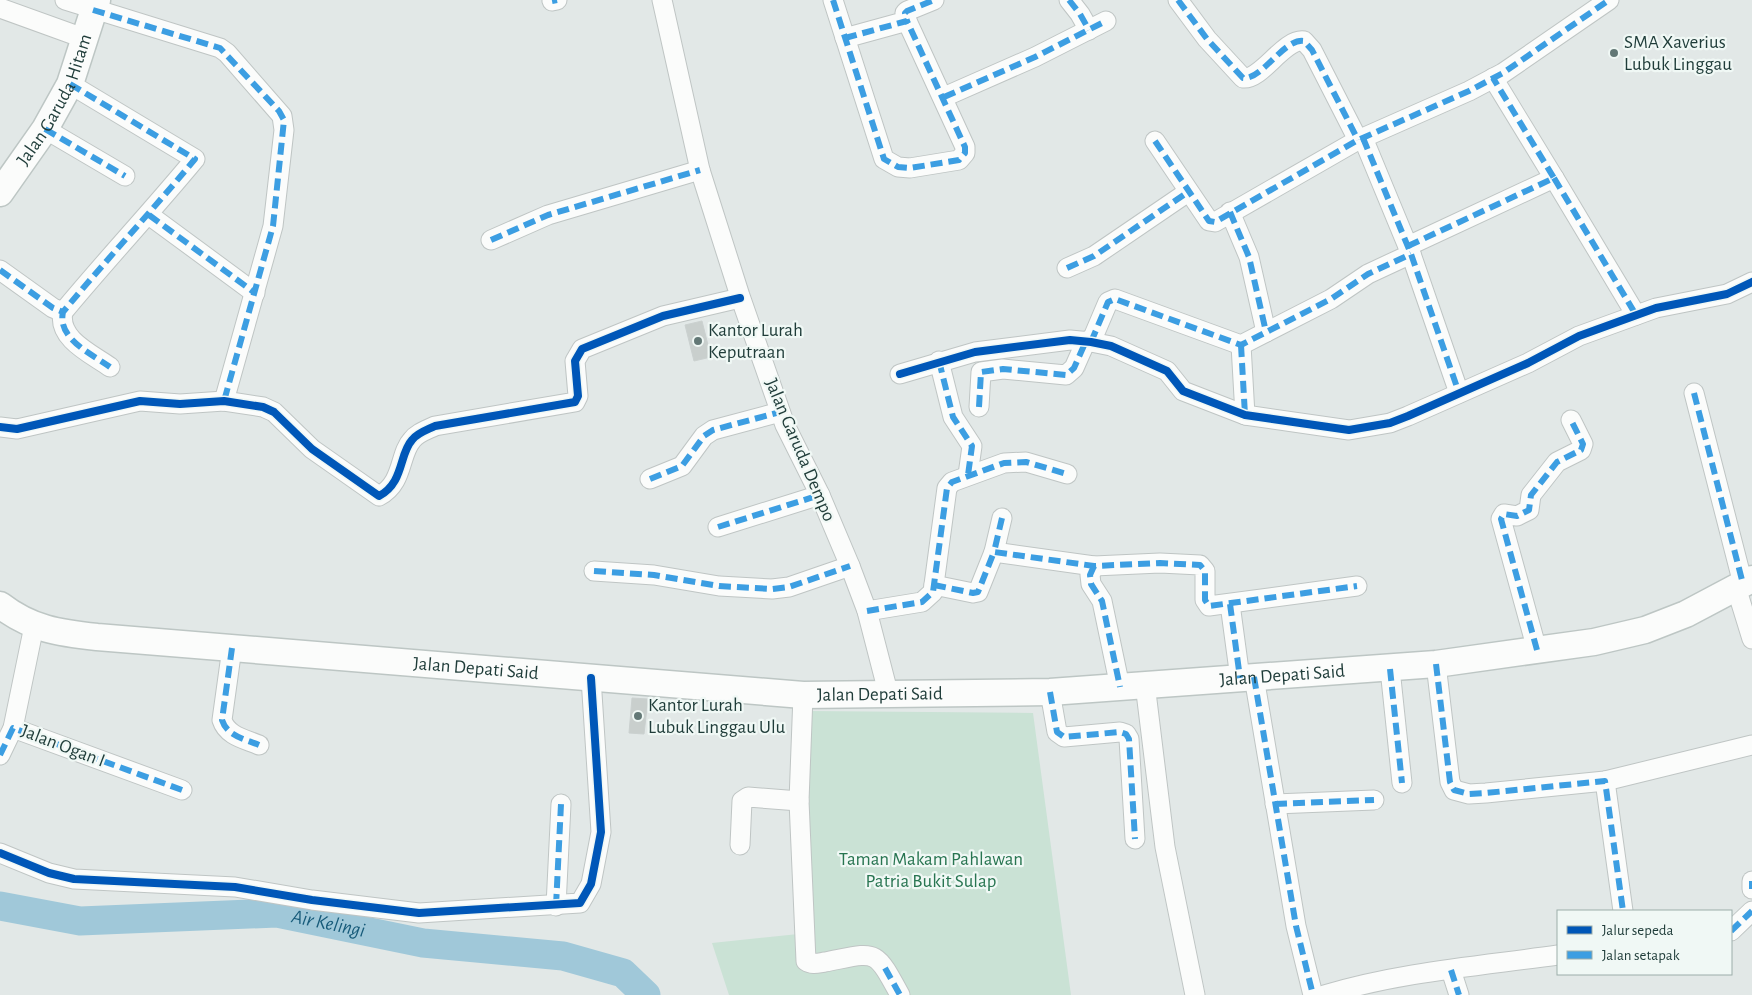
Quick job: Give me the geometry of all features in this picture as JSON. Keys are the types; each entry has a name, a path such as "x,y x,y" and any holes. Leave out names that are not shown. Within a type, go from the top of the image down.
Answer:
{"main road":[{"name":"Jalan Garuda Hitam","path":"4,177 45,129 70,84 86,39 95,5"},
{"name":"Jalan Depati Said","path":"0,605 13,615 34,626 62,633 97,637 803,695 889,696 1050,692 1145,684 1390,669 1436,664 1594,642 1645,630 1686,614 1744,583"}],"street":[{"path":"66,0 95,5 220,48 227,53 282,116 284,130 276,205 255,293 224,401"},
{"name":"Jalan Garuda Dempo","path":"662,0 700,170 740,298 780,412 798,455 820,495 867,611 889,696"},
{"path":"832,0 884,159 890,164 910,168 959,160 964,153 965,147 905,13 930,1"},
{"path":"1069,0 1089,30"},
{"path":"1178,0 1206,38 1243,78 1246,79 1253,75 1299,40 1304,41 1312,50 1361,139 1410,250 1459,393"},
{"path":"1155,141 1210,222 1361,139 1469,91 1493,78 1553,40 1609,0"},
{"path":"0,8 86,39"},
{"path":"845,38 907,21"},
{"path":"944,98 1035,57 1106,21"},
{"path":"1493,78 1636,315"},
{"path":"70,84 195,159 149,215 119,245 63,312 63,322 67,336 110,367"},
{"path":"45,129 125,176"},
{"path":"491,240 548,215 700,170"},
{"path":"981,372 1002,369 1066,376 1074,368 1108,302 1116,299 1241,346 1331,299 1368,274 1410,250 1554,178"},
{"path":"1067,268 1102,251 1188,192"},
{"path":"1230,212 1249,257 1266,332"},
{"path":"149,215 255,293"},
{"path":"0,270 53,308 63,312"},
{"path":"900,374 975,352 1070,340 1088,341 1111,346 1168,371 1183,391 1245,414 1349,430 1390,423 1528,363 1579,336 1636,315 1656,308 1726,294 1752,282"},
{"path":"0,427 17,429 140,401 180,404 224,401 274,412 312,449 379,496 391,486 398,474 410,441 416,436 435,426 575,402 578,396 575,361 582,349 662,316 740,298"},
{"path":"1241,346 1245,414"},
{"path":"975,352 981,372 979,407"},
{"path":"939,361 953,417 972,446 968,475"},
{"path":"1694,393 1744,583 1752,639"},
{"path":"650,479 682,466 704,436 713,430 780,412"},
{"path":"1537,650 1501,519 1504,514 1517,516 1529,510 1531,495 1557,462 1581,450 1583,444 1571,420"},
{"path":"867,611 922,602 934,592 946,488 952,482 1004,463 1026,462 1067,474"},
{"path":"718,527 820,495"},
{"path":"934,585 978,592 994,552 1002,518"},
{"path":"994,552 1094,566 1160,563 1200,566 1205,571 1205,600 1207,604 1213,606 1357,586"},
{"path":"594,571 654,575 719,586 772,589 789,587 850,566"},
{"path":"1094,566 1090,575 1091,584 1102,601 1120,687"},
{"path":"1230,604 1275,804 1296,926 1312,995"},
{"name":"Jalan Ogan I","path":"34,626 13,728 182,790"},
{"path":"232,648 222,720 225,729 232,734 259,745"},
{"path":"1436,664 1450,782 1454,790 1469,794 1605,781 1752,745"},
{"path":"1390,669 1402,783"},
{"path":"0,853 49,873 74,879 235,887 312,900 419,912 556,906 580,903 587,894 601,832 591,678"},
{"path":"1145,684 1165,847 1194,995"},
{"path":"1050,692 1057,732 1060,736 1120,732 1126,734 1129,739 1135,839"},
{"path":"803,695 799,801 806,962 816,963 866,954 879,960 900,995"},
{"path":"0,755 13,728"},
{"path":"1605,781 1623,910"},
{"path":"740,845 742,800 748,797 799,801"},
{"path":"1275,804 1374,800"},
{"path":"556,906 561,804"},
{"path":"1752,881 1752,889"},
{"path":"1732,930 1752,911"},
{"path":"1324,995 1361,984 1557,955"},
{"path":"1451,970 1459,995"}],"green space":[{"name":"Taman Makam Pahlawan Patria Bukit Sulap","path":"808,711 1033,713 1071,995 729,995 712,943 808,933"}],"building":[{"name":"Kantor Lurah Keputraan","path":"702,321 711,357 694,361 685,325"},
{"name":"Kantor Lurah Lubuk Linggau Ulu","path":"632,698 648,699 644,734 629,733"}],"waterway":[{"name":"Air Kelingi","path":"0,906 80,921 277,913 423,943 563,956 623,973 646,995"}],"marked path":[{"path":"552,1 557,0"},
{"path":"833,0 884,159 898,167 910,168 959,160 965,153 965,147 907,21"},
{"path":"845,38 907,21 905,13 907,11 934,0"},
{"path":"1069,0 1089,30"},
{"path":"1178,0 1207,39 1243,78 1258,73 1289,46 1296,42 1304,41 1312,50 1358,140"},
{"path":"1155,141 1209,221 1215,222 1358,140 1469,91 1503,73 1609,0"},
{"path":"93,10 220,48 279,111 284,120 273,226 224,401"},
{"path":"944,97 1035,57 1106,21"},
{"path":"1408,246 1554,178 1493,78"},
{"path":"70,84 195,159 63,312 65,330 70,338 110,367"},
{"path":"45,129 125,176"},
{"path":"1363,138 1411,254 1459,393 1455,395"},
{"path":"491,240 548,215 700,170"},
{"path":"1554,178 1636,315"},
{"path":"1067,268 1094,256 1188,192"},
{"path":"1230,212 1249,257 1266,332"},
{"path":"149,215 255,293"},
{"path":"1091,342 1108,302 1115,299 1241,345 1331,299 1368,274 1411,254"},
{"path":"0,270 53,308 63,312"},
{"path":"979,407 981,372 1003,369 1066,375 1074,368 1086,341"},
{"path":"1241,345 1245,415"},
{"path":"939,361 953,417 972,446 968,475"},
{"path":"1694,393 1743,584"},
{"path":"650,479 682,466 704,436 713,430 780,412"},
{"path":"1537,650 1501,519 1504,514 1517,516 1529,510 1531,495 1557,462 1581,450 1583,444 1571,420"},
{"path":"867,611 922,602 933,592 947,488 952,482 1004,463 1026,462 1067,474"},
{"path":"718,527 820,495"},
{"path":"1002,518 994,552 1094,566 1160,563 1200,565 1205,571 1205,600 1209,606 1357,586"},
{"path":"934,585 973,593 978,592 994,552"},
{"path":"594,571 654,575 719,586 772,589 789,587 850,566"},
{"path":"1094,566 1090,575 1091,584 1102,601 1120,687"},
{"path":"1230,604 1240,678"},
{"path":"232,648 222,720 232,733 259,745"},
{"path":"1436,664 1450,782 1454,790 1469,794 1486,793 1605,781 1623,910"},
{"path":"1390,669 1402,783"},
{"path":"1254,677 1296,926 1313,995"},
{"path":"1050,692 1057,732 1064,737 1120,732 1126,734 1129,739 1135,839"},
{"path":"0,755 13,728 182,790"},
{"path":"1275,804 1374,800"},
{"path":"556,906 561,804"},
{"path":"1752,881 1752,889"},
{"path":"1732,930 1752,911"},
{"path":"885,968 900,995"},
{"path":"1451,970 1459,995"}],"cycle path":[{"path":"900,374 975,352 1070,340 1091,342 1111,346 1167,371 1183,391 1245,415 1349,430 1390,423 1408,416 1528,363 1579,336 1656,308 1727,294 1752,282"},
{"path":"0,427 17,429 140,401 180,404 224,401 263,407 274,412 312,449 379,496 393,484 408,446 422,432 435,426 575,402 578,396 575,361 582,349 663,316 740,298"},
{"path":"0,853 49,873 74,879 235,887 312,900 419,913 580,903 591,884 601,832 591,678"}],"place":[{"name":"SMA Xaverius Lubuk Linggau","path":"1614,53"},
{"name":"Kantor Lurah Keputraan","path":"698,341"},
{"name":"Kantor Lurah Lubuk Linggau Ulu","path":"638,716"}]}
